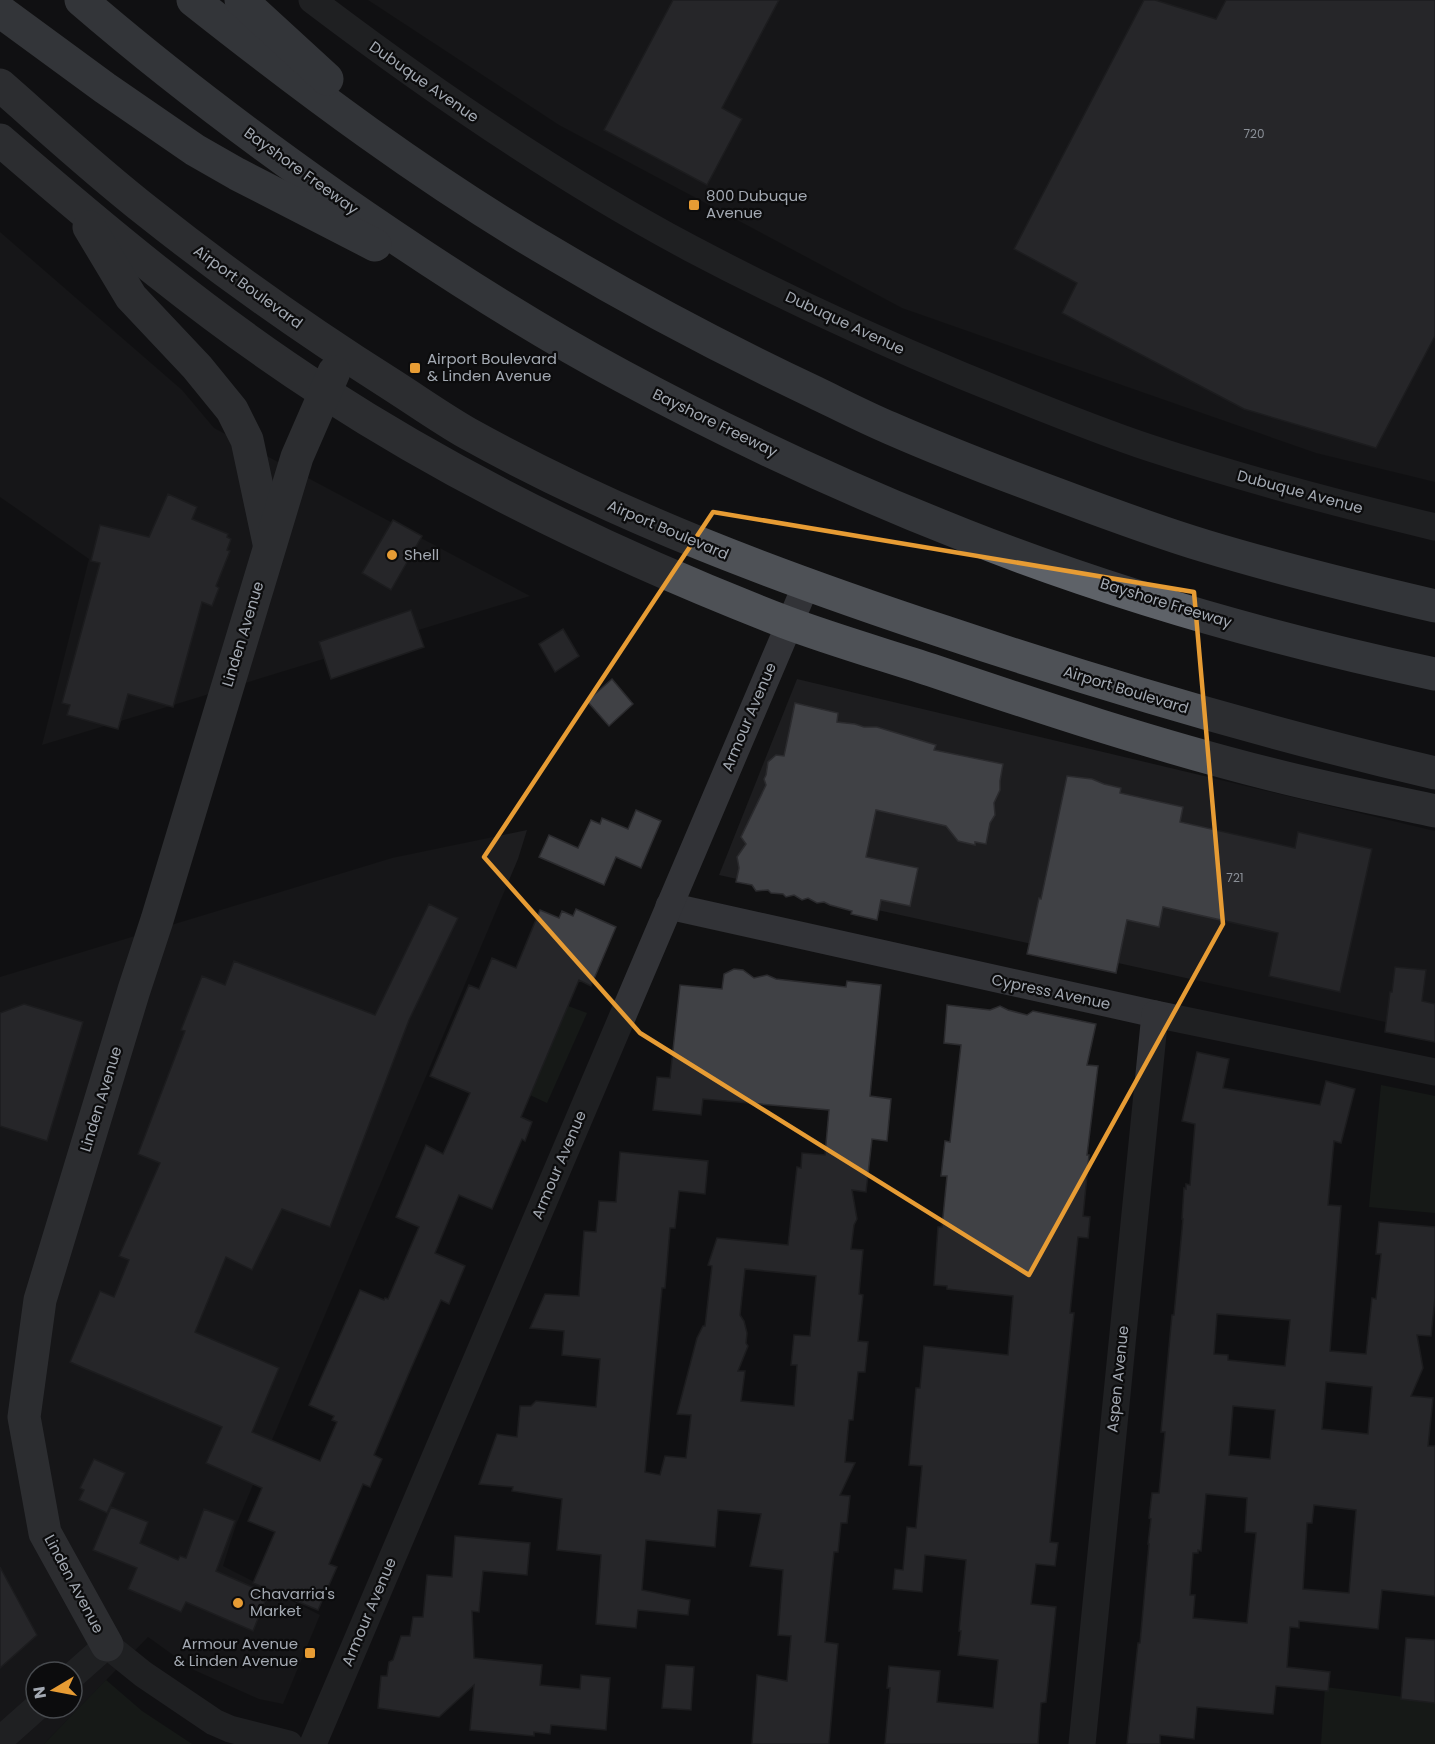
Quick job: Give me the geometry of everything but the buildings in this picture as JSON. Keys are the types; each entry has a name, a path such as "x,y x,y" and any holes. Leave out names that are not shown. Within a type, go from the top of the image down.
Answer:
{"highway":[{"name":"Bayshore Freeway","path":"81,0 201,98 296,169 397,239 514,314 622,376 734,434 965,535 1077,576 1180,609 1294,640 1435,674"},
{"path":"193,0 338,111 436,180 551,253 656,313 766,369 887,427 1100,510 1203,545 1311,576 1435,606"},
{"path":"241,0 436,180"},
{"path":"0,11 105,88 220,165 514,314"}],"main road":[{"name":"Airport Boulevard","path":"0,86 146,211 342,354 465,432 573,488 716,551 806,585 1022,658 1195,711 1365,757 1435,772"},
{"path":"0,140 120,243 185,294 325,393 481,485 636,561 790,623 1022,701 1184,751 1281,777 1435,811"},
{"path":"76,206 131,297 197,367 232,410 247,440 270,547"},
{"name":"Linden Avenue","path":"107,1645 45,1533 24,1417 40,1300 297,457 342,354"}],"street":[{"name":"Dubuque Avenue","path":"312,0 431,88 587,189 691,248 836,320 1068,419 1148,448 1290,490 1435,527"},
{"name":"Armour Avenue","path":"313,1744 806,585"},
{"name":"Cypress Avenue","path":"669,906 1155,1014 1435,1072"},
{"name":"Aspen Avenue","path":"1082,1744 1155,1014"},
{"path":"84,1665 107,1645"},
{"name":"Linden Avenue","path":"107,1645 143,1674 214,1722 230,1729 289,1744"},
{"path":"0,1740 24,1719"}],"highlighted area":[{"path":"713,512 1194,592 1223,924 1029,1275 640,1033 484,857"}],"shaded area":[{"path":"368,0 1435,0 1435,482 1316,453 902,308 559,125"},
{"path":"0,232 182,390 214,428 530,596 42,745 89,559 0,497"},
{"path":"797,679 1435,831 1435,1033 719,875"},
{"path":"527,830 518,859 236,1525 223,1566 320,1615 283,1704 259,1699 194,1670 148,1637 84,1703 84,1660 24,1660 24,1720 67,1720 44,1744 0,1744 0,977 392,858"},
{"path":"568,1006 587,1013 547,1103 530,1095"},
{"path":"1381,1085 1435,1096 1435,1213 1369,1207"},
{"path":"106,1680 142,1711 192,1744 44,1744 67,1720 84,1720 84,1703"},
{"path":"1325,1687 1435,1701 1435,1744 1321,1744"}],"place":[{"name":"800 Dubuque Avenue","path":"694,205"},
{"name":"Airport Boulevard & Linden Avenue","path":"415,368"},
{"name":"Shell","path":"392,555"},
{"name":"Chavarria's Market","path":"238,1603"},
{"name":"Armour Avenue & Linden Avenue","path":"310,1653"}]}
